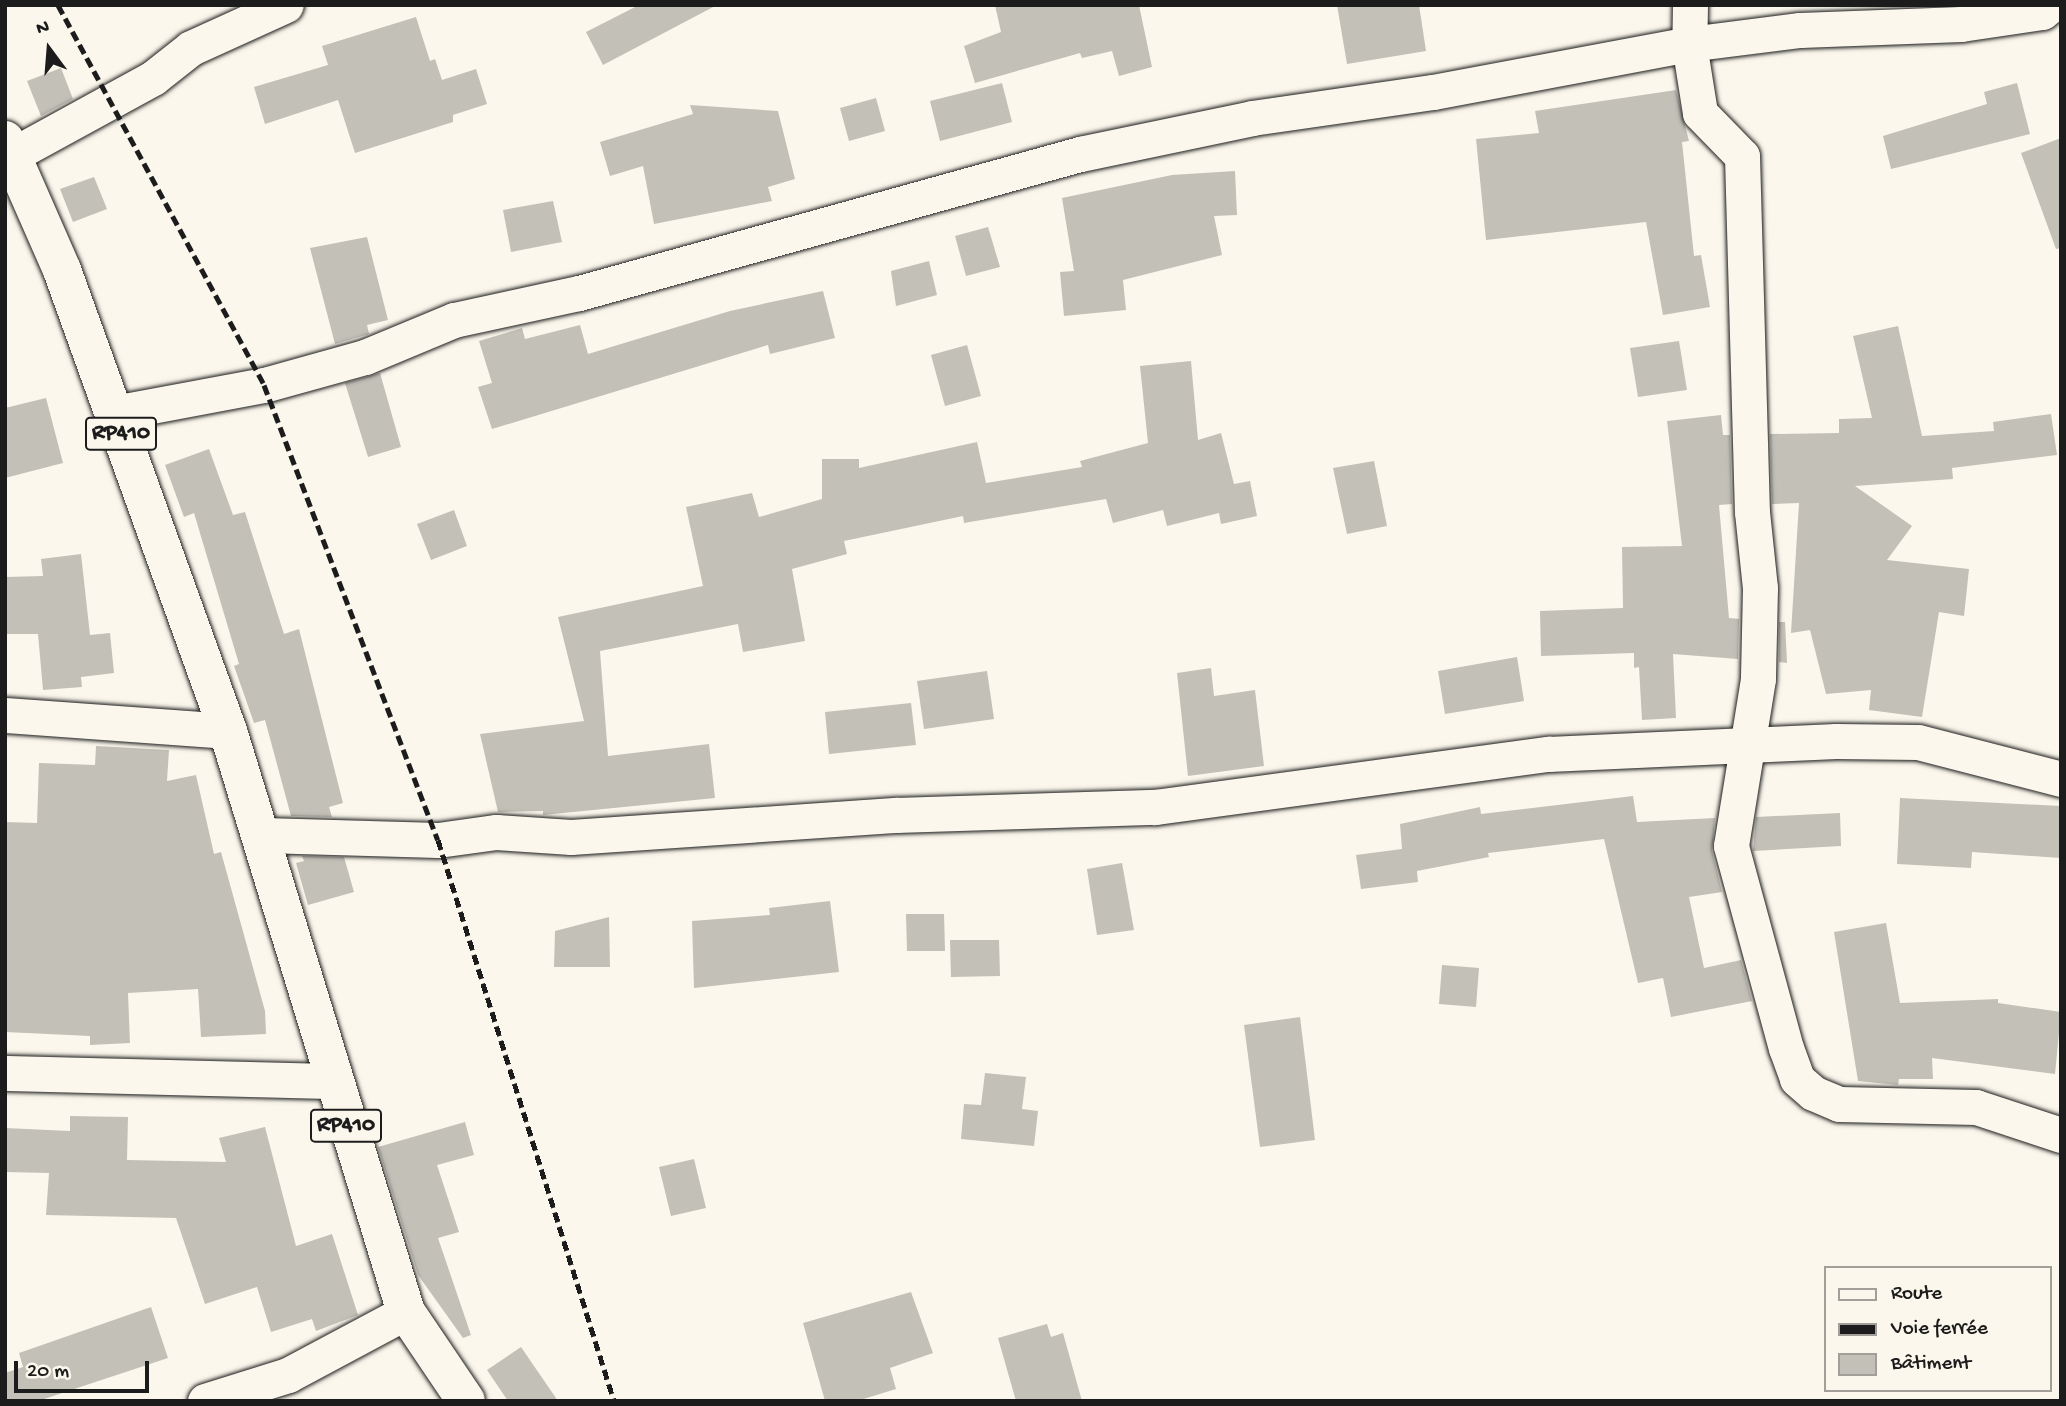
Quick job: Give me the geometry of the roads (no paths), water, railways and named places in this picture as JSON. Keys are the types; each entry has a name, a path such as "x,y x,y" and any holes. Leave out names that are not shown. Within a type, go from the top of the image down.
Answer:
{"main road":[{"name":"RP410","path":"8,152 62,270 228,731 263,835 332,1082 405,1312 466,1401"}],"street":[{"path":"8,152 153,78 191,48 286,5"},
{"path":"1690,5 1689,44 1700,113 1742,156 1752,512 1760,588 1758,679 1744,746 1731,846 1797,1079 1812,1093 1839,1104 1976,1107 2061,1135"},
{"path":"114,413 264,385 365,358 454,320 593,289 1080,154 1252,118 1433,92 1689,44 1800,30 1961,24 2042,12 2051,5"},
{"path":"5,715 228,731"},
{"path":"263,835 438,840 496,832 571,837 897,815 1155,807 1548,754 1744,746 1917,742 2061,779"},
{"path":"5,1073 332,1082"},
{"path":"205,1401 288,1375 405,1312"}],"railway":[{"path":"58,5 264,385 438,840 614,1401"}]}
